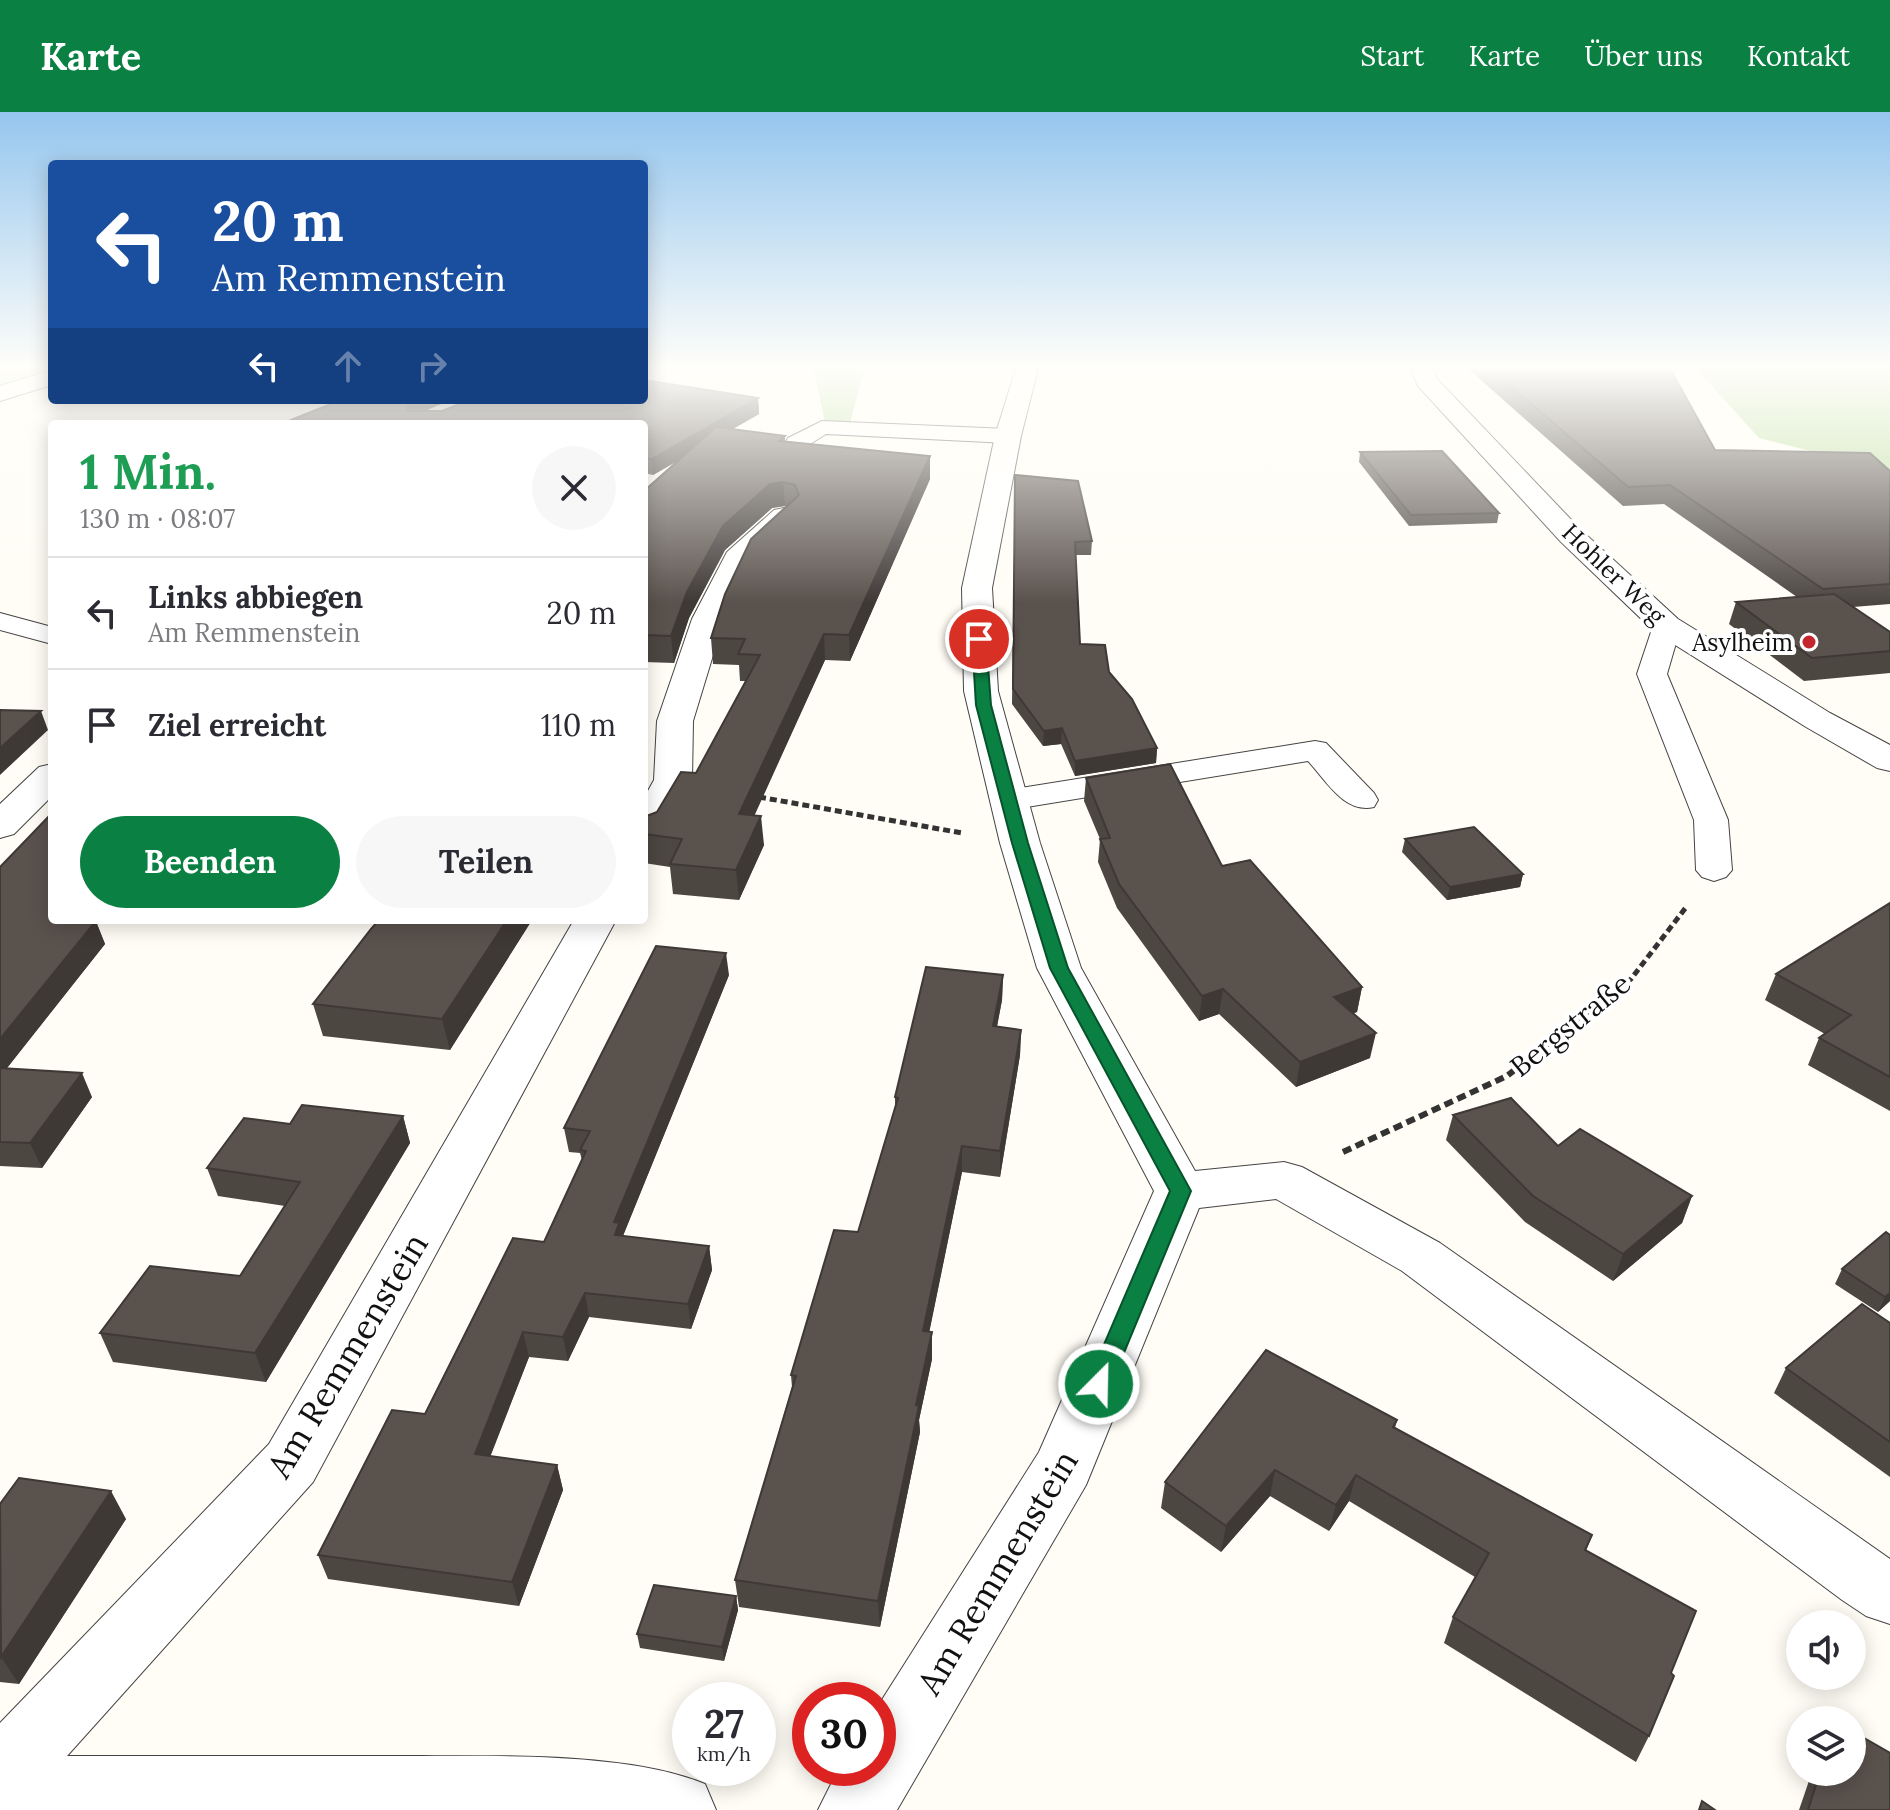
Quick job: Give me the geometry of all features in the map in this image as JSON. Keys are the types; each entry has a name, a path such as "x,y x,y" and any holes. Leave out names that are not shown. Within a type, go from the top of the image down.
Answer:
{"street":[{"path":"1006,444 977,588 981,691 1014,822 1059,968 1180,1191 1284,1180 1421,1257 1865,1579 1890,1594"},
{"name":"Hohler Weg","path":"1485,444 1571,536 1667,626 1818,720 1890,760"},
{"path":"648,825 673,780 675,721 708,619 737,558 784,516"},
{"path":"0,826 48,779"},
{"name":"Am Remmenstein","path":"0,1776 291,1463 593,924"},
{"name":"Am Remmenstein","path":"855,1810 1064,1466 1180,1191"},
{"path":"0,1793 483,1793 608,1800 679,1810"}],"lane":[{"path":"0,621 48,635"},
{"path":"1667,626 1652,674 1711,820 1714,870"},
{"path":"1014,822 1315,750 1362,800"}],"path":[{"path":"673,780 1014,822"},
{"name":"Bergstraße","path":"1284,1180 1507,1076 1631,979 1714,870"}],"green space":[{"path":"1784,444 1890,444 1890,471"}],"building":[{"path":"648,444 678,444 648,458"},
{"path":"697,444 812,444 930,456 849,635 824,634 739,814 761,816 736,870 670,864 682,839 648,835 648,815 657,812 681,772 696,773 760,655 738,654 745,639 711,638 725,594 751,539 799,495 795,485 783,482 770,484 723,526 687,592 671,636 648,635 648,487"},
{"path":"1578,444 1712,444 1715,450 1870,453 1890,471 1890,584 1823,589 1670,485 1628,487"},
{"path":"1442,451 1499,513 1411,515 1360,452"},
{"path":"1015,475 1078,481 1092,541 1075,542 1080,644 1105,645 1109,672 1132,699 1157,748 1075,761 1062,728 1044,731 1013,689"},
{"path":"1834,594 1890,632 1890,651 1812,658 1736,602"},
{"path":"0,710 41,711 0,748"},
{"path":"1170,764 1222,866 1250,860 1362,987 1334,997 1376,1033 1300,1062 1223,989 1202,996 1119,884 1100,839 1110,838 1086,778"},
{"path":"48,817 48,924 94,924 0,1039 0,867"},
{"path":"1474,827 1523,874 1450,887 1405,839"},
{"path":"1890,903 1890,1077 1819,1038 1851,1015 1776,974"},
{"path":"375,924 504,924 442,1019 313,1004"},
{"path":"656,946 726,953 614,1222 619,1223 615,1235 709,1246 688,1304 585,1293 563,1337 523,1332 475,1454 557,1465 512,1582 318,1555 392,1410 425,1414 513,1238 544,1242 586,1151 580,1150 590,1131 564,1128"},
{"path":"926,967 1003,975 993,1026 1021,1030 1000,1151 962,1146 923,1331 932,1332 916,1405 919,1406 878,1601 735,1580 796,1376 791,1375 834,1230 858,1232 898,1098 895,1097"},
{"path":"0,1068 82,1073 30,1143 0,1142"},
{"path":"1511,1098 1558,1146 1580,1129 1692,1196 1623,1254 1533,1196 1453,1115"},
{"path":"302,1105 403,1116 255,1353 100,1333 150,1266 240,1276 300,1182 207,1168 244,1118 290,1124"},
{"path":"1886,1232 1890,1235 1890,1293 1885,1297 1842,1269"},
{"path":"1862,1304 1890,1323 1890,1442 1786,1368"},
{"path":"1266,1350 1397,1420 1393,1427 1592,1535 1585,1550 1696,1611 1649,1736 1453,1617 1489,1553 1356,1475 1336,1505 1275,1470 1226,1526 1165,1482"},
{"path":"19,1478 111,1491 1,1657 0,1504"},
{"path":"654,1585 736,1596 722,1647 637,1634"},
{"path":"1866,1739 1890,1753 1890,1810 1808,1810 1816,1786 1866,1786"},
{"path":"1702,1801 1715,1810 1699,1810"}],"place":[{"name":"Asylheim","path":"1809,642"}],"route":[{"path":"979,639 984,705 1020,843 1059,968 1180,1191 1099,1384"}]}
